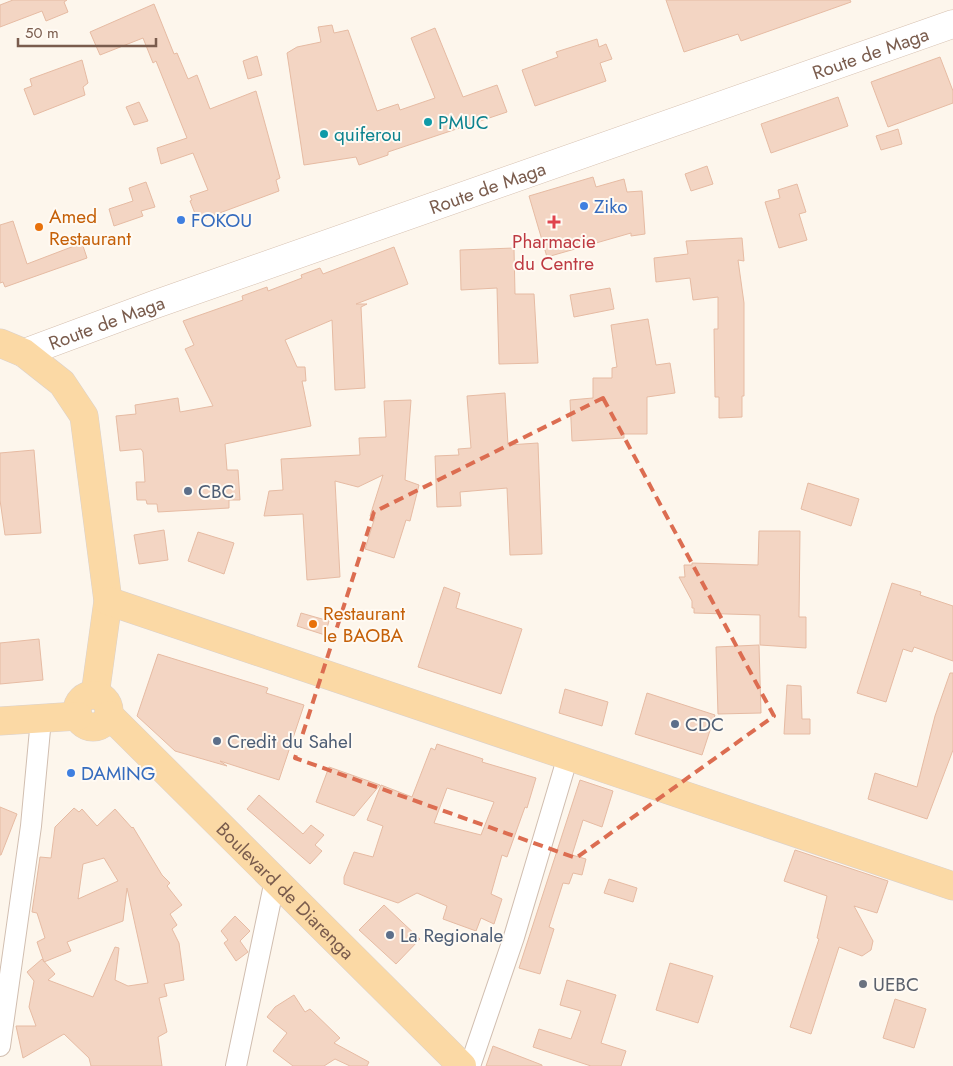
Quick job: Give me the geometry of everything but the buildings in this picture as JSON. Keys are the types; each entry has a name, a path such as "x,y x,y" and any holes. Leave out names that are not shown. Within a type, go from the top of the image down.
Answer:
{"main road":[{"name":"Route de Maga","path":"12,348 166,301 953,24"},
{"path":"0,721 41,720 78,716 83,724 92,727 100,726 108,601 84,416 62,383 12,348"},
{"path":"108,601 953,886"},
{"name":"Boulevard de Diarenga","path":"102,706 462,1066"}],"street":[{"path":"0,1046 31,826 41,720"},
{"path":"470,1066 514,938 568,756"},
{"path":"236,1066 275,880"}],"highlighted area":[{"path":"603,398 774,716 576,858 295,758 374,512"}],"place":[{"name":"PMUC","path":"428,122"},
{"name":"quiferou","path":"324,134"},
{"name":"Ziko","path":"584,206"},
{"name":"FOKOU","path":"181,220"},
{"name":"Pharmacie du Centre","path":"554,222"},
{"name":"Amed Restaurant","path":"39,227"},
{"name":"CBC","path":"188,491"},
{"name":"Restaurant le BAOBA","path":"313,624"},
{"name":"CDC","path":"675,724"},
{"name":"Credit du Sahel","path":"217,741"},
{"name":"DAMING","path":"71,773"},
{"name":"La Regionale","path":"390,935"},
{"name":"UEBC","path":"863,984"}]}
